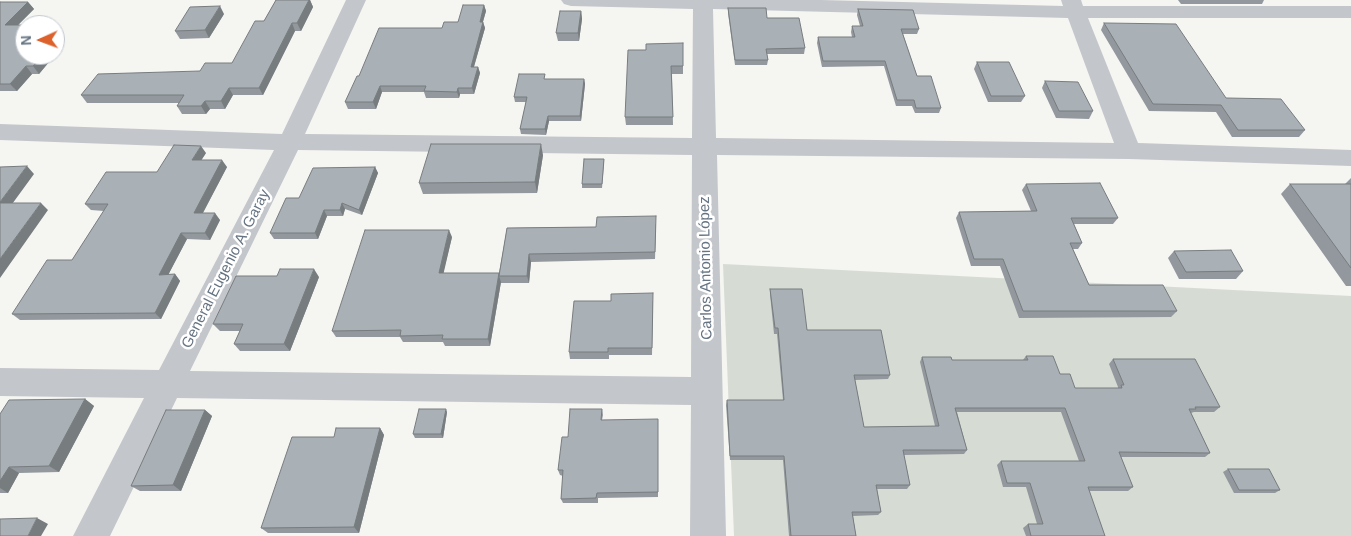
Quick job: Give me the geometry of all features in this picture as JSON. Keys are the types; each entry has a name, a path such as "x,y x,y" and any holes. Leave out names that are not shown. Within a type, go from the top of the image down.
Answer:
{"street":[{"name":"General Eugenio A. Garay","path":"91,536 290,142 356,0"},
{"path":"571,0 1073,6 1351,12"},
{"name":"Carlos Antonio López","path":"703,2 708,536"},
{"path":"1073,6 1129,151"},
{"path":"0,132 290,142 1129,151 1351,158"},
{"path":"0,382 708,391"}],"shaded area":[{"path":"723,264 1351,296 1351,536 734,536"}],"building":[{"path":"276,0 309,0 297,23 292,23 259,88 229,88 221,101 205,101 201,106 177,106 184,95 81,95 98,74 200,71 205,63 232,63 255,21 264,21"},
{"path":"0,2 28,2 5,25 15,25 15,65 34,65 26,66 10,84 0,84"},
{"path":"463,5 484,5 480,22 483,22 471,67 478,67 472,88 458,88 457,92 424,91 426,86 380,86 373,102 345,102 357,76 359,76 379,28 442,28 444,22 458,22"},
{"path":"220,6 205,30 175,31 190,7"},
{"path":"728,8 766,8 767,18 799,18 805,48 766,49 768,60 735,60"},
{"path":"858,9 913,10 919,29 901,29 917,76 931,76 941,108 916,108 914,100 897,100 885,61 823,61 818,37 855,37 852,26 863,26"},
{"path":"560,11 581,11 578,33 556,33"},
{"path":"1104,23 1176,24 1226,98 1281,99 1305,130 1238,130 1221,105 1153,104"},
{"path":"683,43 683,66 671,66 673,117 625,117 628,50 646,50 646,44"},
{"path":"977,62 1009,62 1025,96 991,96"},
{"path":"519,74 545,74 544,79 584,79 580,116 548,116 545,129 520,129 527,97 514,97"},
{"path":"1045,81 1078,82 1093,111 1059,111"},
{"path":"431,144 541,144 535,182 419,183"},
{"path":"174,145 201,146 192,160 222,160 194,213 215,213 205,233 181,233 159,275 175,274 155,313 12,314 47,260 72,260 108,204 85,204 106,172 157,172"},
{"path":"584,159 604,159 602,184 582,184"},
{"path":"27,166 0,202 0,167"},
{"path":"375,167 359,210 342,203 340,210 324,210 315,233 270,233 286,198 299,198 313,168"},
{"path":"1100,183 1118,218 1071,218 1082,243 1070,243 1089,285 1163,285 1177,311 1023,311 1003,259 974,259 959,212 1037,211 1026,184"},
{"path":"1290,184 1351,184 1351,268"},
{"path":"0,203 41,203 0,259"},
{"path":"656,216 655,252 529,254 527,276 499,276 507,228 596,227 597,217"},
{"path":"365,230 449,230 439,273 499,273 488,339 442,339 443,335 400,336 401,330 332,331"},
{"path":"1231,250 1243,271 1186,272 1174,251"},
{"path":"280,269 314,269 284,344 234,344 243,324 213,324 236,276 277,276"},
{"path":"770,289 802,289 807,330 881,330 890,375 854,375 864,427 939,426 922,357 951,357 952,360 1028,360 1026,356 1053,356 1060,374 1070,374 1075,388 1122,388 1121,385 1124,385 1113,359 1195,359 1220,407 1195,407 1196,409 1189,409 1210,453 1119,452 1133,487 1088,487 1105,536 1031,536 1028,524 1043,524 1030,483 1007,483 1001,461 1085,461 1065,408 955,408 967,450 903,450 910,485 876,485 881,512 852,512 856,536 791,536 784,456 730,456 727,400 784,400 778,328 775,328"},
{"path":"653,293 652,348 608,348 608,352 569,352 574,301 611,301 611,294"},
{"path":"85,399 49,466 9,467 0,481 0,414 9,400"},
{"path":"419,409 446,409 441,434 413,434"},
{"path":"570,409 602,409 601,420 658,419 658,492 597,493 596,498 561,499 563,470 558,470 562,437 568,437"},
{"path":"166,410 205,410 173,485 131,486"},
{"path":"336,428 380,428 354,527 261,528 292,437 334,437"},
{"path":"1228,469 1269,469 1280,490 1239,490"},
{"path":"37,518 28,536 0,536 0,519"}]}
